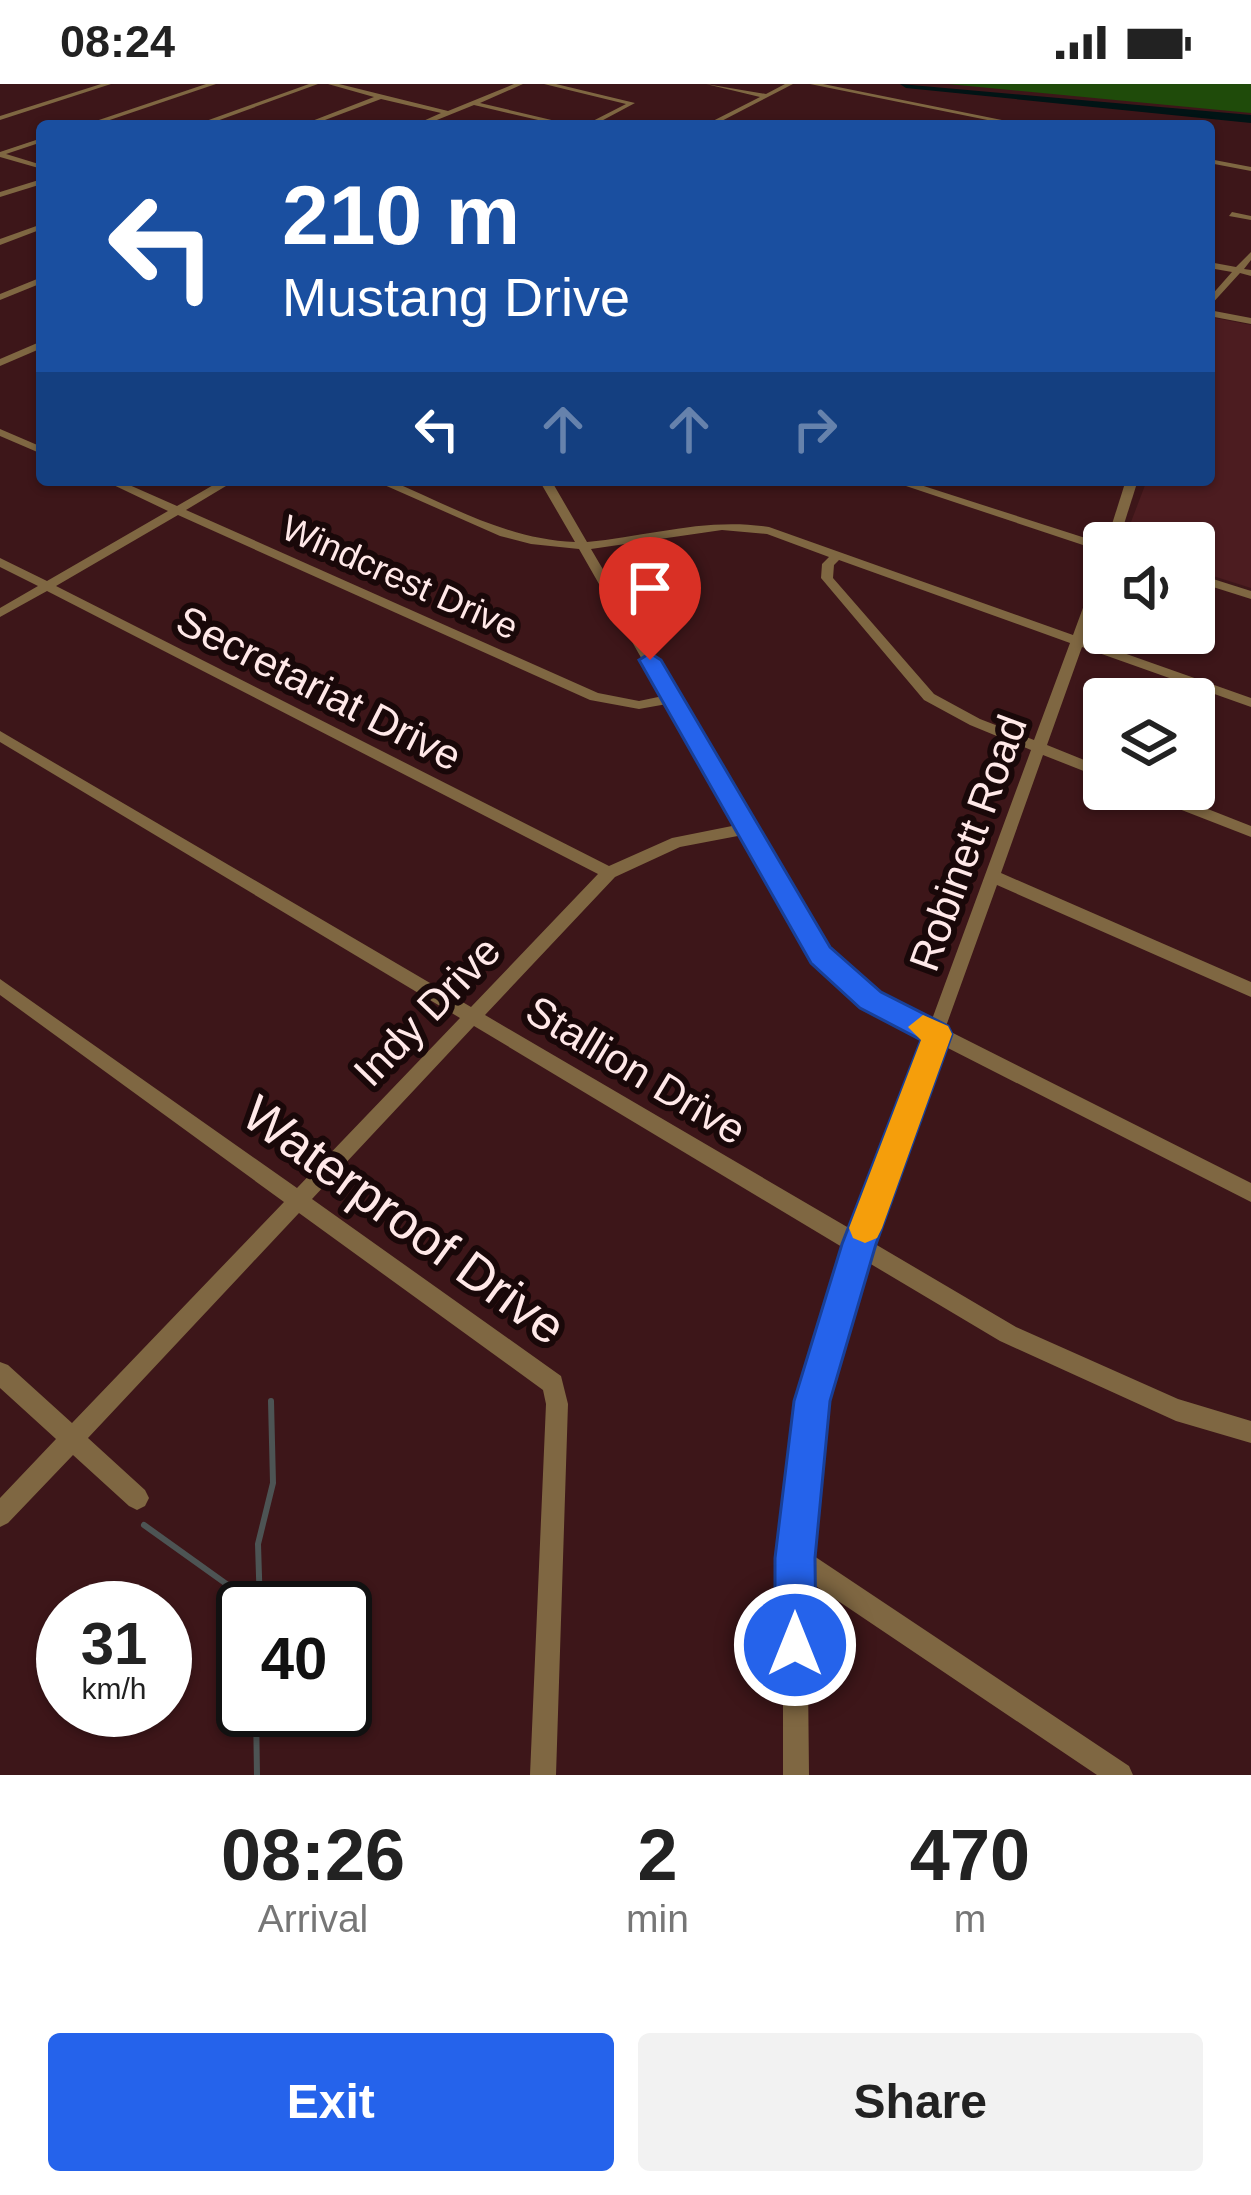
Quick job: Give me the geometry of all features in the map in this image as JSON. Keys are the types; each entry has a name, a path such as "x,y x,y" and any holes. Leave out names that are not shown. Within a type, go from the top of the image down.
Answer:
{"street":[{"path":"0,118 108,84"},
{"path":"103,120 213,84"},
{"path":"213,120 315,84"},
{"path":"332,84 448,113"},
{"path":"431,120 520,84"},
{"path":"547,84 632,103 599,120"},
{"path":"709,84 767,95"},
{"path":"719,120 790,84"},
{"path":"813,84 993,120"},
{"path":"319,120 383,96"},
{"path":"472,103 547,120"},
{"path":"0,154 36,142"},
{"path":"0,154 36,165"},
{"path":"1215,161 1251,169"},
{"path":"0,195 36,183"},
{"path":"1232,214 1251,218"},
{"path":"0,242 36,228"},
{"path":"1215,297 1251,255"},
{"path":"1215,266 1251,273"},
{"path":"0,297 36,282"},
{"path":"1215,314 1251,322"},
{"path":"0,363 36,347"},
{"path":"0,432 36,448"},
{"name":"Windcrest Drive","path":"122,486 595,697 639,705 673,698"},
{"path":"0,613 220,486"},
{"path":"394,486 523,537 583,546 736,526 836,556 1251,703"},
{"path":"548,486 831,967 871,1000 1251,1193"},
{"path":"913,486 1083,541"},
{"path":"1119,522 1130,486"},
{"path":"836,556 828,564 827,578 906,677 952,711 1083,766"},
{"name":"Secretariat Drive","path":"0,562 609,873"},
{"path":"1215,584 1251,596"},
{"name":"Robinett Road","path":"796,1775 795,1558 812,1401 859,1244 1083,627"},
{"name":"Stallion Drive","path":"0,736 1008,1334 1176,1410 1251,1432"},
{"path":"1196,810 1251,832"},
{"name":"Indy Drive","path":"0,1515 609,873 677,842 747,829"},
{"path":"994,877 1251,990"},
{"name":"Waterproof Drive","path":"0,986 553,1384 557,1405 543,1775"},
{"path":"0,1373 137,1498"},
{"path":"795,1558 1120,1775"}],"shaded area":[{"path":"1215,318 1251,325 1251,588 1215,577 1215,522 1131,522 1145,486 1215,486"}],"green space":[{"path":"948,84 1251,84 1251,113"}],"waterway":[{"path":"906,84 1251,119"},
{"path":"144,1525 260,1608 258,1544 273,1483 271,1401"},
{"path":"256,1737 257,1775"}],"slow traffic":[{"path":"865,1228 938,1034 923,1027"}],"route":[{"path":"650,660 820,955 871,1000 938,1034 859,1244 812,1401 795,1558 795,1645"}]}
